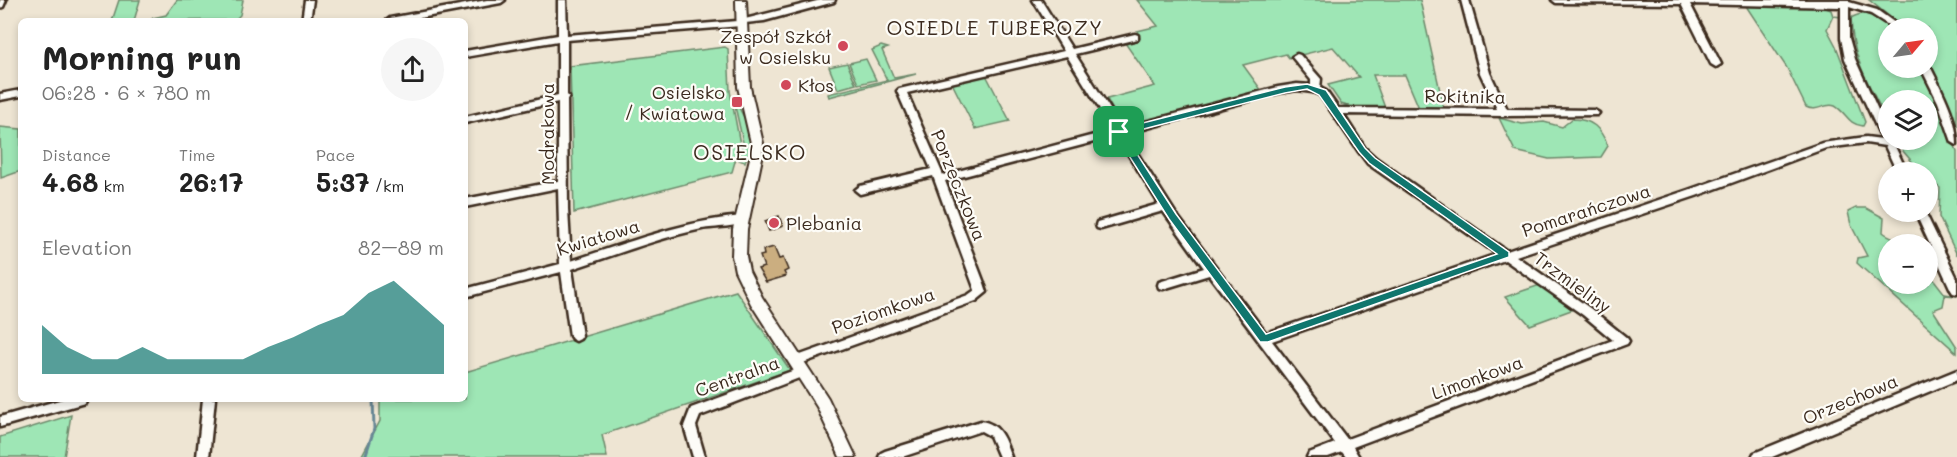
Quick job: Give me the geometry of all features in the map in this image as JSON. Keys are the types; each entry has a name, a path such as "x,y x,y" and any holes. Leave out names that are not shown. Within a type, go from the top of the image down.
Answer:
{"street":[{"path":"0,5 2,0"},
{"path":"306,18 309,0"},
{"path":"406,18 499,0"},
{"name":"Modrakowa","path":"562,0 566,267 576,336"},
{"name":"Centralna","path":"741,0 744,87 757,143 756,158 741,220 739,255 744,278 823,403 848,457"},
{"path":"468,54 563,38 741,22 831,0"},
{"path":"1037,0 1165,206 1353,457"},
{"path":"1465,0 1485,73 1504,113"},
{"path":"1556,0 1845,2 1861,6 1885,18"},
{"path":"1684,2 1716,64"},
{"path":"1845,2 1845,38 1850,59 1878,121"},
{"path":"1069,52 1135,37"},
{"name":"Porzeczkowa","path":"981,292 939,175 902,91 1069,52"},
{"name":"Trzmieliny","path":"1297,57 1316,79 1311,87 1323,93 1372,161 1594,317 1623,341"},
{"path":"1932,78 1940,93 1957,142"},
{"path":"860,190 939,175 1251,98 1311,87"},
{"path":"0,97 18,94"},
{"path":"468,119 564,97"},
{"name":"Rokitnika","path":"1335,111 1594,113"},
{"name":"Pomarańczowa","path":"1264,339 1825,146 1866,140 1878,142"},
{"path":"468,202 564,183"},
{"path":"1101,225 1165,206"},
{"name":"Kwiatowa","path":"468,291 566,267 675,233 726,220 741,220"},
{"path":"1925,222 1957,290"},
{"path":"1163,285 1211,270"},
{"name":"Poziomkowa","path":"800,367 972,298 981,292"},
{"name":"Limonkowa","path":"1313,457 1623,341"},
{"name":"Centralna","path":"699,457 690,426 691,416 695,412 800,367"},
{"name":"Orzechowa","path":"1758,457 1957,375"},
{"path":"0,422 70,402"},
{"path":"203,457 209,402"},
{"path":"885,457 981,426 986,426 994,432 1005,457"}],"green space":[{"path":"119,0 140,0 135,18 113,18"},
{"path":"177,0 243,0 240,15 237,18 153,18 166,15"},
{"path":"1137,0 1420,0 1444,109 1419,108 1405,75 1373,75 1385,108 1351,107 1341,104 1328,85 1359,77 1333,47 1289,58 1286,54 1243,65 1262,91 1132,125 1120,123 1107,99 1155,86 1125,43 1140,38 1137,31 1158,26"},
{"path":"1869,0 1957,0 1957,132 1936,78 1938,78 1938,18 1892,18"},
{"path":"1746,6 1823,7 1831,10 1833,16 1827,29 1836,46 1865,122 1863,126 1850,121 1835,106 1828,105 1814,109 1806,107 1787,68"},
{"path":"1867,14 1878,19 1878,78 1926,78 1931,90 1878,90 1878,103 1858,60 1851,18"},
{"path":"881,46 888,48 882,50 894,78 916,74 829,97 828,94 887,80 872,50"},
{"path":"725,47 728,49 730,91 740,144 732,172 574,213 570,66"},
{"path":"866,59 876,80 858,84 849,63"},
{"path":"847,63 856,84 838,89 829,67"},
{"path":"986,75 1010,121 975,129 952,83"},
{"path":"735,106 738,106 748,124 751,135 751,158 746,158 745,162 739,160 743,142"},
{"path":"1938,106 1957,152 1957,255 1939,217 1938,162 1912,162 1903,151 1938,150"},
{"path":"1499,118 1522,124 1544,122 1562,127 1572,119 1579,119 1595,126 1608,146 1601,157 1549,159 1515,151"},
{"path":"0,127 18,129 18,172 1,178"},
{"path":"1856,208 1866,208 1878,215 1878,222 1884,222 1883,232 1886,234 1878,234 1878,282 1857,263 1858,258 1867,256 1851,225 1848,212"},
{"path":"1540,285 1574,309 1530,325 1505,297"},
{"path":"1938,285 1945,294 1957,296 1945,295 1943,306 1933,310 1957,347 1957,353 1891,294 1938,294"},
{"path":"736,291 790,370 602,435 607,457 361,457 380,421 380,402 468,402 468,371"},
{"path":"71,415 64,457 0,457 0,437"}],"building":[{"name":"Plebania","path":"779,216 783,226 769,231 765,221"},
{"path":"774,247 779,259 783,258 788,270 784,272 786,276 766,282 758,269 764,267 760,256 764,255 763,250"}],"waterway":[{"path":"365,457 374,429 373,402"}],"place":[{"name":"Zespół Szkół w Osielsku","path":"843,46"},
{"name":"Kłos","path":"786,85"},
{"name":"Osielsko / Kwiatowa","path":"737,102"},
{"name":"Plebania","path":"774,223"}],"district":[{"name":"OSIEDLE TUBEROZY","path":"995,27"},
{"name":"OSIELSKO","path":"750,151"}],"route":[{"path":"1298,87 1315,88 1323,93 1372,161 1506,255 1264,339 1172,217 1119,132 1298,87"}]}
